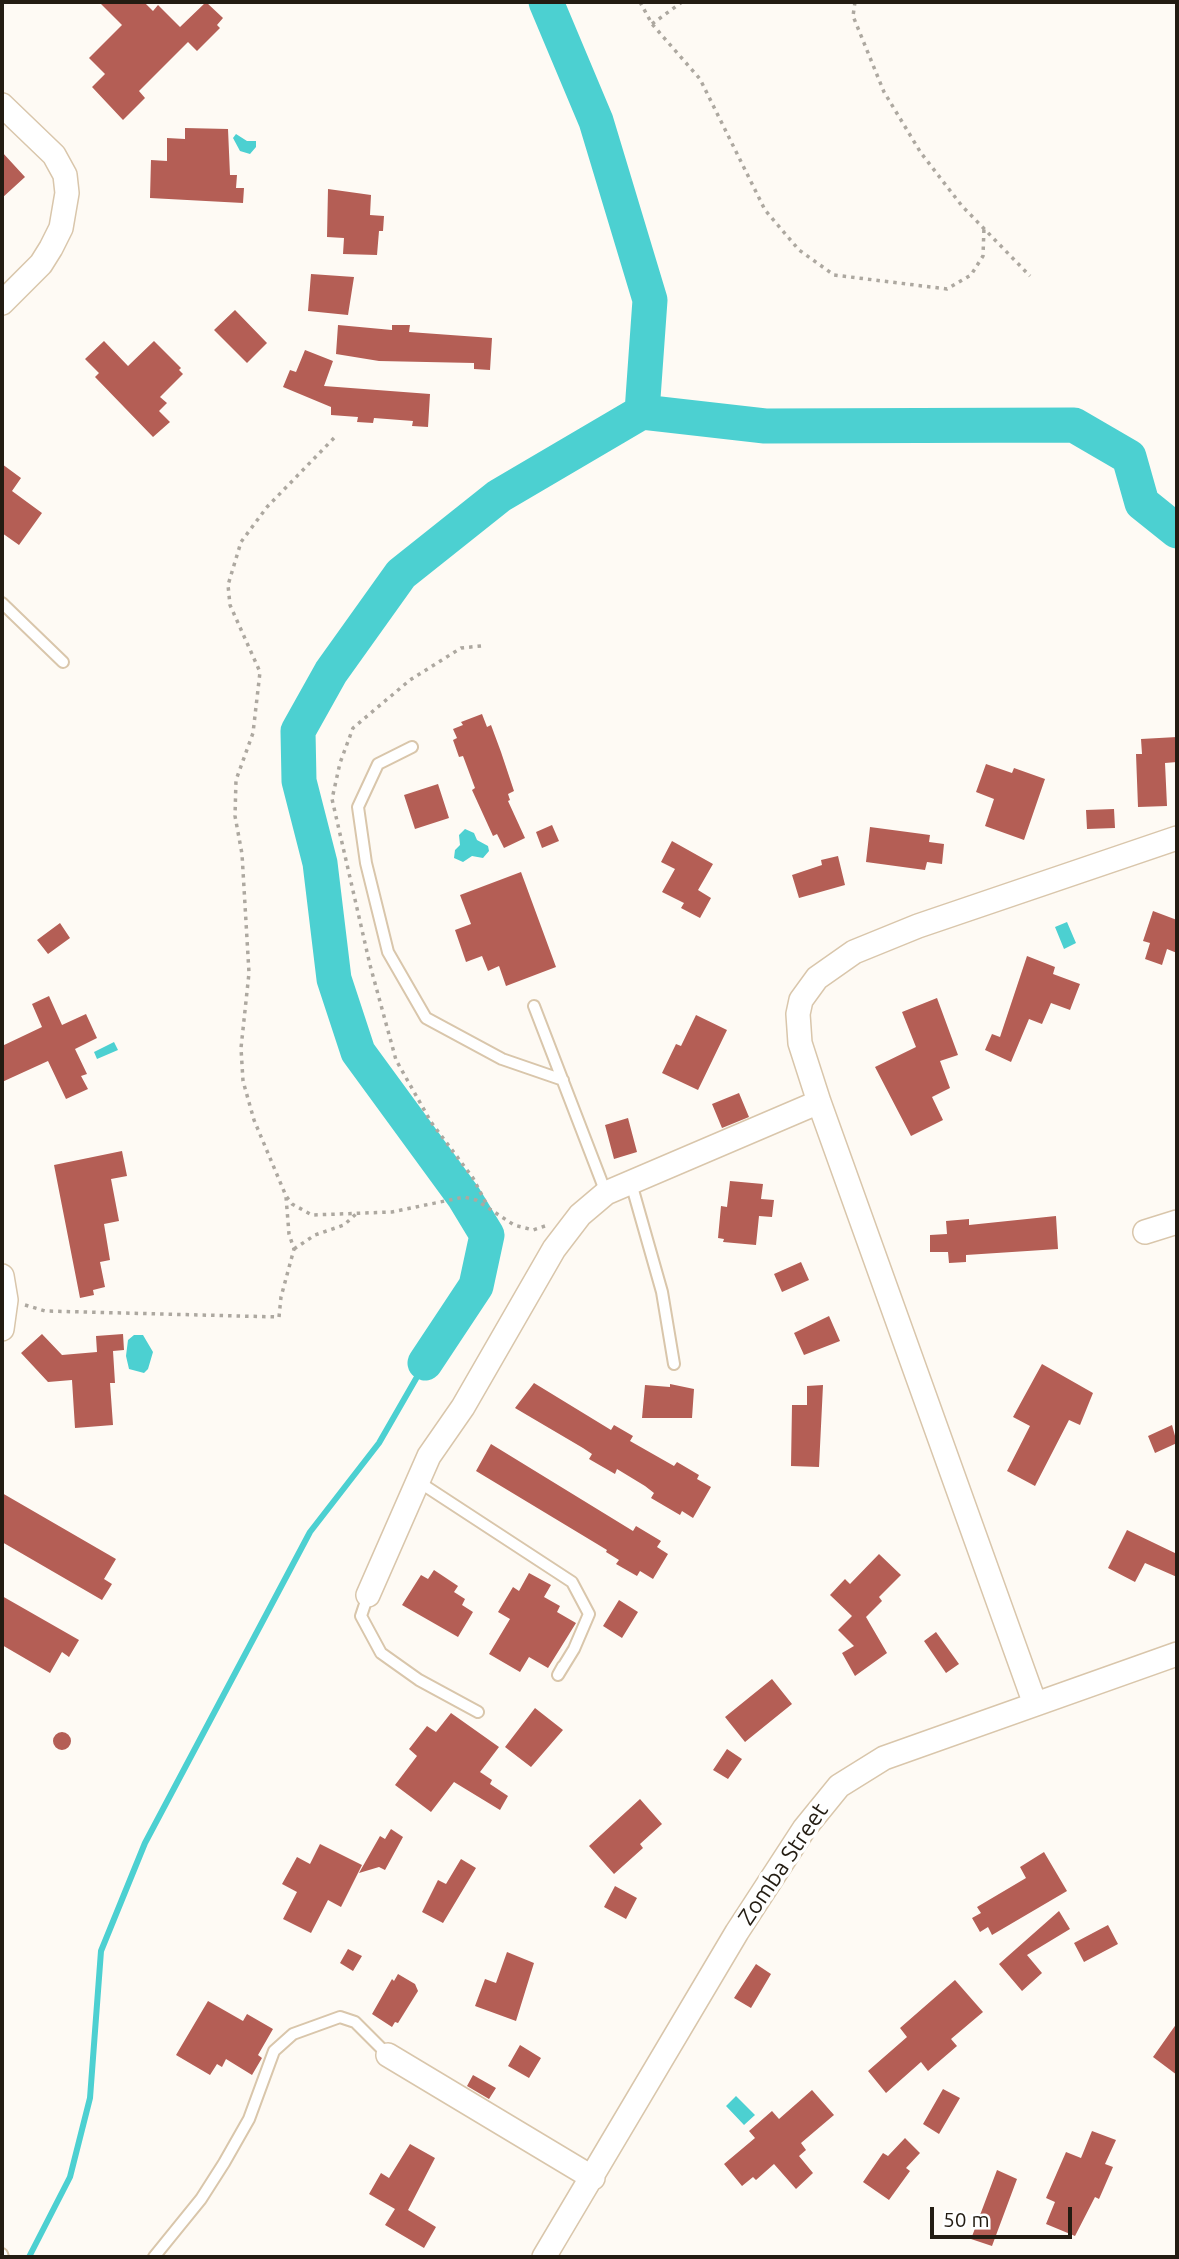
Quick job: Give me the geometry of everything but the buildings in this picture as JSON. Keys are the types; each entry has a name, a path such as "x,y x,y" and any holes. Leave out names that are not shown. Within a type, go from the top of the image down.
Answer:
{"street":[{"path":"2,104 54,155 65,175 67,193 61,228 51,248 41,264 2,303"},
{"path":"1035,1704 818,1102 800,1043 798,1014 808,988 829,968 854,952 918,926 1177,838"},
{"path":"368,1595 429,1456 463,1408 554,1249 580,1214 606,1193 818,1102"},
{"path":"1145,1232 1177,1223"},
{"path":"2,1276 6,1300 2,1329"},
{"name":"Zomba Street","path":"544,2257 737,1932 826,1799 853,1775 884,1758 1177,1654"},
{"path":"388,2055 593,2178"}],"lane":[{"path":"2,603 63,662"},
{"path":"412,747 378,764 359,807 366,863 388,952 426,1018 502,1059 563,1080"},
{"path":"534,1006 606,1193"},
{"path":"631,1183 662,1292 674,1364"},
{"path":"419,1482 572,1582 589,1614 558,1675 563,1666"},
{"path":"368,1595 361,1616 381,1653 419,1680 478,1712"},
{"path":"154,2257 201,2199 224,2163 249,2119 274,2051 293,2034 340,2017 355,2022 388,2055"}],"path":[{"path":"640,2 652,23 700,79 765,210 799,250 834,275 947,289 971,275 983,256 984,227"},
{"path":"652,23 682,2"},
{"path":"855,2 853,16 884,92 921,153 962,206 1030,276"},
{"path":"334,438 267,506 242,542 229,585 230,605 260,673 253,733 236,780 236,792 249,973 241,1048 243,1081 262,1143 286,1196 292,1204 312,1215 392,1212 464,1197 476,1200 514,1225 533,1230 580,1214"},
{"path":"6,1300 45,1311 279,1317 281,1297 294,1249 289,1234 286,1196"},
{"path":"294,1249 315,1235 344,1225 356,1213"}],"water":[{"path":"236,134 247,141 256,141 256,147 250,154 240,151 233,138"},
{"path":"465,829 474,833 477,840 488,846 489,851 483,858 472,856 463,862 454,858 455,850 460,845 459,835"},
{"path":"1067,922 1076,943 1064,949 1055,927"},
{"path":"114,1042 118,1050 97,1059 94,1052"},
{"path":"134,1335 143,1335 153,1352 148,1369 144,1373 129,1369 126,1356 128,1340"},
{"path":"736,2096 755,2115 744,2125 726,2106"}],"waterway":[{"path":"546,2 596,121 650,300 642,412"},
{"path":"425,1363 476,1286 487,1235 464,1197 358,1052 334,979 320,863 299,781 298,731 331,672 401,574 499,496 642,412 765,426 1074,425 1129,457 1142,503 1177,531"},
{"path":"29,2257 70,2177 90,2098 101,1951 145,1843 310,1532 379,1443 425,1363"}]}
